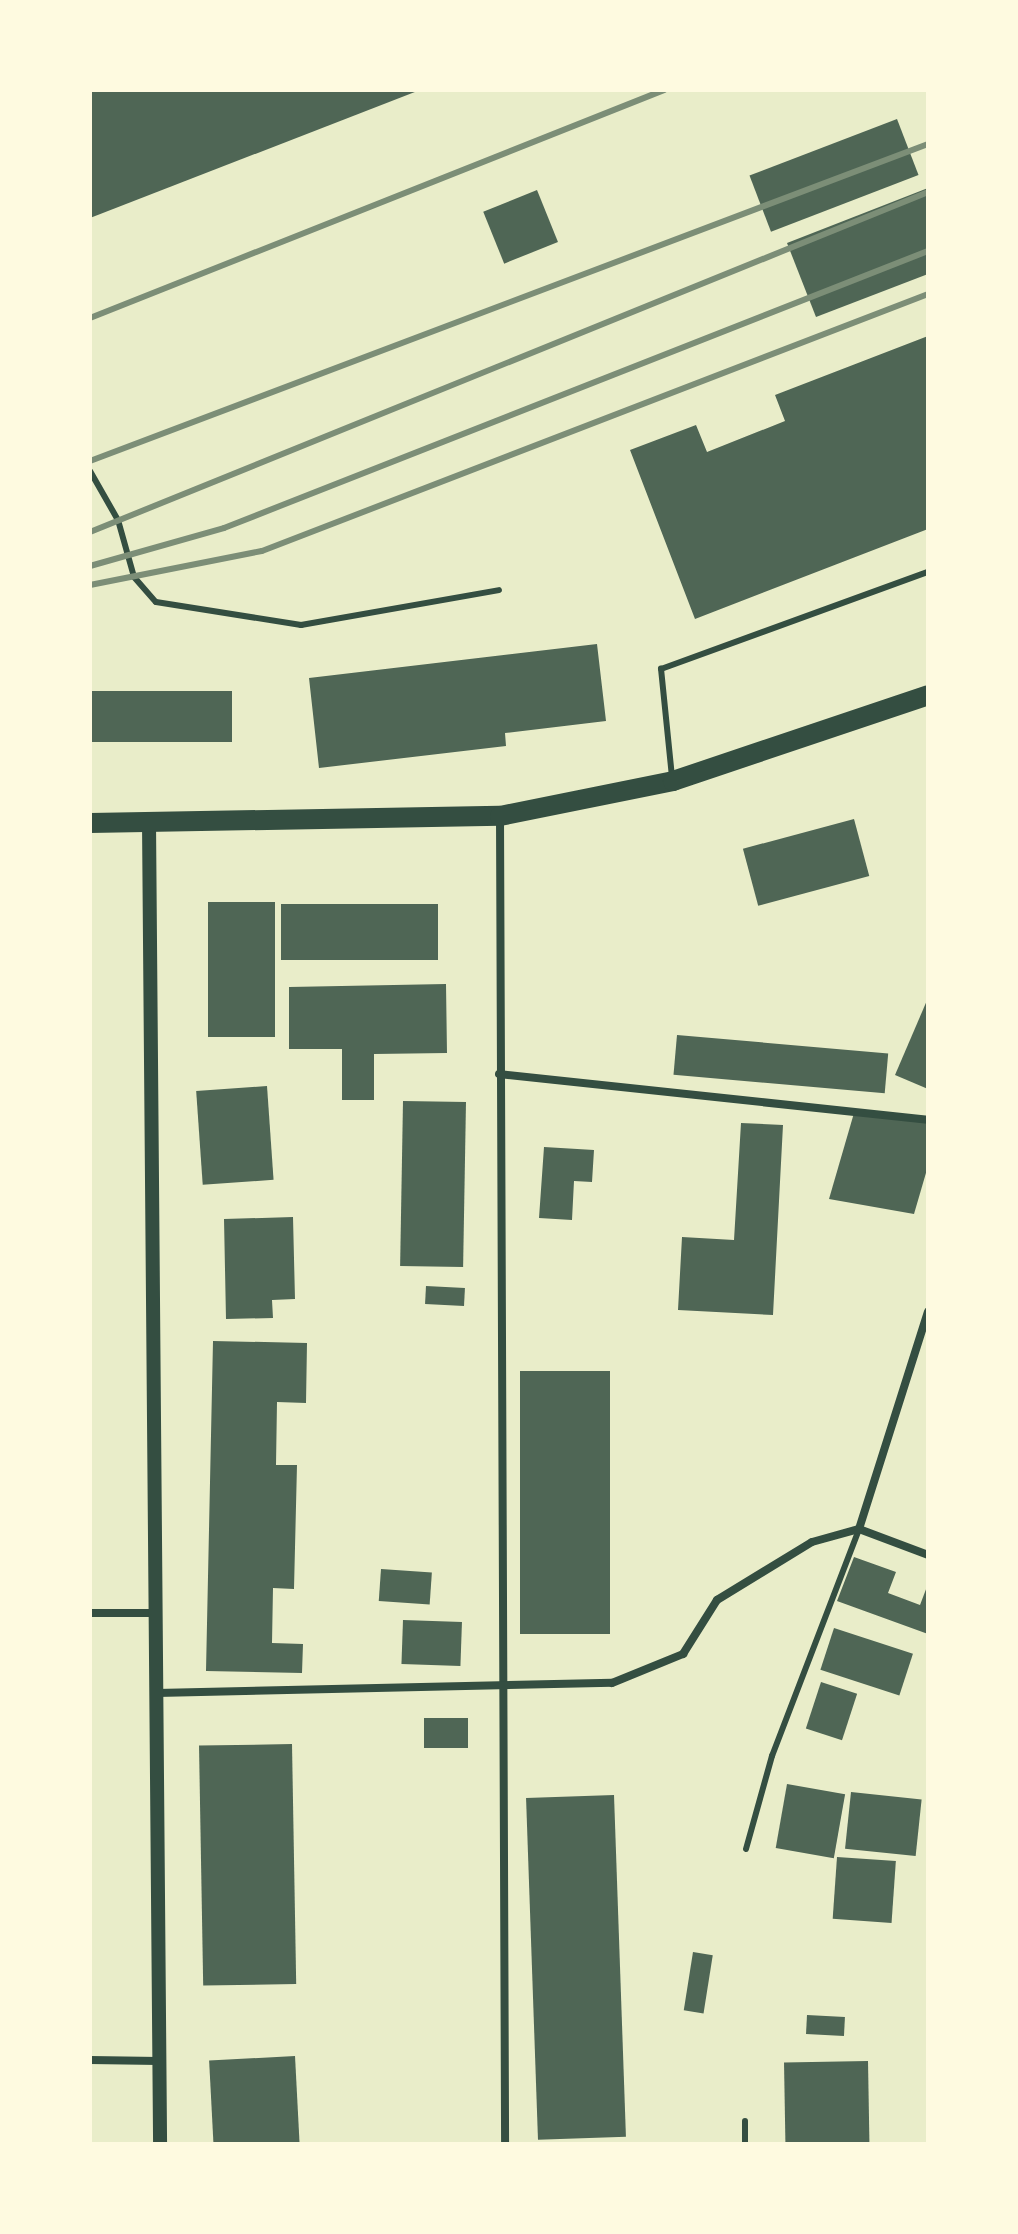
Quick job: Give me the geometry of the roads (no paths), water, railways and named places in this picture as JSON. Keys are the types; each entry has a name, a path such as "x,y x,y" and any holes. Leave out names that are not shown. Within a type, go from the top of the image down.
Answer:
{"main road":[{"path":"90,823 500,816 673,781 928,695"}],"street":[{"path":"500,816 499,1074 509,1687 505,2144"},
{"path":"149,822 160,2144"},
{"path":"499,1074 928,1120"},
{"path":"859,1529 928,1312"},
{"path":"157,1693 612,1683 683,1654 717,1600 812,1542 859,1529 928,1555"},
{"path":"90,1613 156,1613"},
{"path":"90,2060 159,2061"}],"lane":[{"path":"90,471 118,520 134,577 156,602 301,625 499,590"},
{"path":"673,781 661,669 928,572"},
{"path":"746,1849 772,1756 859,1529"},
{"path":"745,2121 745,2144"}],"railway":[{"path":"90,318 664,90"},
{"path":"90,461 928,144"},
{"path":"90,532 928,192"},
{"path":"90,566 224,528 928,251"},
{"path":"90,585 262,551 928,294"}]}
